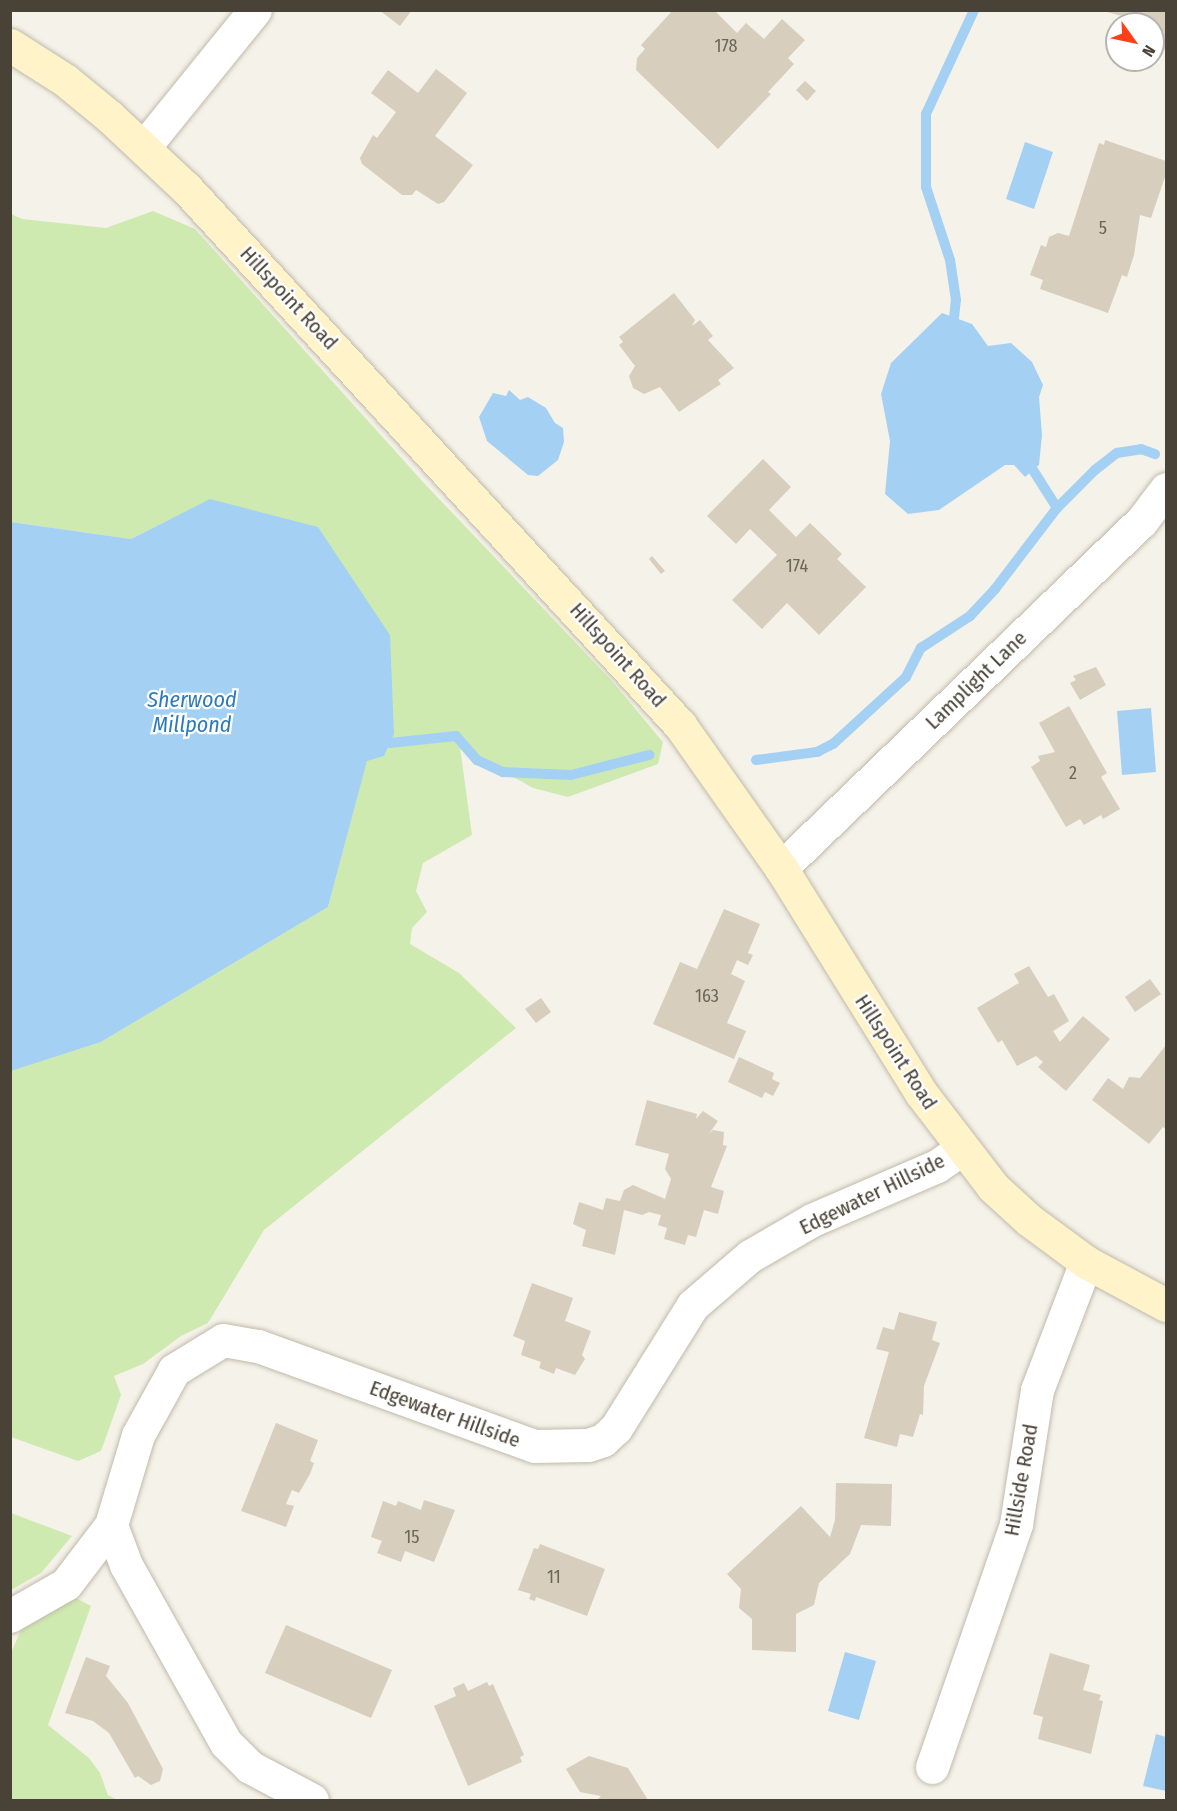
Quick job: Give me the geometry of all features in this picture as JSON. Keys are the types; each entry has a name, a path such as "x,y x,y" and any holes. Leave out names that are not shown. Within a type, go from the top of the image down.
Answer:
{"street":[{"path":"144,147 255,10"},
{"name":"Hillspoint Road","path":"10,45 65,80 144,147 186,188 641,680 704,756 781,868 866,1009 962,1149 1029,1220 1086,1262 1167,1305"},
{"name":"Lamplight Lane","path":"781,868 1141,522 1167,489"},
{"name":"Edgewater Hillside","path":"10,1616 66,1584 111,1525 138,1435 174,1370 223,1340 258,1346 534,1446 588,1446 603,1440 616,1428 693,1305 750,1256 812,1221 937,1166 962,1149"},
{"name":"Hillside Road","path":"932,1767 1016,1524 1037,1390 1086,1262"},
{"path":"111,1525 126,1565 226,1743 250,1767 312,1800"}],"green space":[{"path":"153,211 195,229 424,483 612,681 663,742 658,764 568,797 533,788 460,747 472,835 423,863 416,891 427,912 412,928 410,944 459,973 516,1028 264,1230 208,1323 181,1336 143,1364 114,1376 121,1395 101,1451 78,1461 11,1437 10,1071 101,1042 328,907 367,760 211,499 131,539 11,522 11,214 22,219 106,228"},
{"path":"11,1513 72,1536 41,1573 11,1590"},
{"path":"68,1594 91,1606 48,1725 89,1758 100,1773 108,1795 117,1800 11,1800 11,1653 23,1625"}],"water":[{"path":"1025,142 1053,152 1034,209 1006,199"},
{"path":"942,313 972,324 988,346 1011,343 1032,362 1043,385 1039,397 1042,435 1039,465 1025,477 1014,465 1005,465 939,510 908,514 885,494 890,441 881,394 891,363"},
{"path":"509,390 520,400 528,397 546,408 555,423 563,428 564,442 558,460 538,476 528,475 487,441 479,417 493,393 506,396"},
{"name":"Sherwood Millpond","path":"210,499 318,527 390,635 394,734 384,756 367,761 328,907 101,1042 11,1071 11,522 131,539"},
{"path":"1151,708 1156,772 1122,775 1117,711"},
{"path":"845,1652 876,1661 859,1720 828,1711"},
{"path":"1156,1734 1166,1737 1166,1791 1143,1786"}],"building":[{"path":"379,10 412,10 400,26"},
{"path":"673,10 714,10 737,33 746,23 764,39 782,19 805,40 788,58 794,64 768,92 771,94 718,149 636,70 637,58 645,49 641,45"},
{"path":"1099,10 1166,10 1166,50 1165,12"},
{"path":"436,69 467,93 435,136 473,165 444,202 438,204 416,190 412,195 402,195 362,164 360,158 373,135 377,138 396,112 371,93 388,70 418,93"},
{"path":"805,81 816,91 807,101 796,90"},
{"path":"1105,140 1166,161 1166,174 1151,218 1140,215 1134,255 1127,277 1122,275 1108,313 1040,289 1043,280 1030,275 1041,245 1046,247 1049,237 1058,233 1069,236 1099,143 1104,145"},
{"path":"674,293 695,320 692,326 700,320 713,336 708,340 734,368 718,380 721,384 679,412 660,387 644,394 633,388 629,376 635,366 619,345 623,342 619,337"},
{"path":"763,459 791,487 769,510 796,537 810,523 842,554 837,559 866,587 819,635 787,603 762,629 732,600 777,555 750,529 736,544 707,516"},
{"path":"652,556 665,571 661,574 649,559"},
{"path":"1096,667 1106,685 1080,700 1070,683 1076,680 1073,676"},
{"path":"1069,706 1107,773 1101,777 1120,809 1103,819 1101,815 1084,825 1080,819 1066,827 1031,767 1040,761 1038,756 1055,752 1039,723"},
{"path":"724,909 760,924 748,953 753,955 748,965 737,960 731,974 745,981 727,1023 746,1031 734,1059 653,1024 680,962 697,969"},
{"path":"1029,966 1048,997 1054,994 1069,1021 1053,1031 1060,1042 1083,1016 1110,1039 1066,1091 1038,1067 1043,1062 1036,1056 1017,1066 1002,1040 998,1043 977,1008 1019,983 1014,974"},
{"path":"1150,979 1161,994 1135,1012 1125,997"},
{"path":"541,998 551,1012 536,1023 525,1009"},
{"path":"1166,1045 1166,1129 1163,1127 1149,1144 1092,1100 1108,1078 1123,1089 1129,1077 1140,1078"},
{"path":"739,1057 774,1073 772,1079 780,1083 773,1096 765,1092 762,1098 728,1082"},
{"path":"647,1100 697,1114 696,1119 703,1111 718,1121 709,1134 713,1130 724,1132 723,1145 727,1146 711,1187 724,1191 718,1214 704,1210 696,1237 688,1235 685,1245 664,1239 667,1228 658,1225 661,1215 649,1212 642,1215 624,1210 615,1255 582,1246 586,1230 573,1224 579,1202 603,1210 606,1198 620,1201 624,1190 633,1185 665,1199 671,1179 665,1169 669,1154 635,1145"},
{"path":"532,1283 573,1298 565,1321 591,1331 582,1355 585,1359 575,1375 556,1368 554,1374 539,1368 541,1362 521,1355 525,1341 513,1336"},
{"path":"899,1312 937,1322 932,1340 940,1343 924,1386 923,1415 920,1414 913,1437 900,1434 897,1447 864,1438 889,1352 876,1349 883,1327 894,1330"},
{"path":"276,1423 318,1440 310,1461 314,1463 310,1474 299,1493 292,1490 286,1504 294,1506 286,1527 241,1511"},
{"path":"836,1483 892,1484 891,1526 861,1525 850,1554 819,1583 814,1605 796,1614 796,1652 752,1650 752,1619 739,1608 741,1589 727,1574 801,1506 830,1537 835,1520"},
{"path":"424,1500 455,1510 434,1562 405,1551 401,1562 377,1553 382,1541 371,1537 383,1501 396,1506 398,1501 421,1510"},
{"path":"540,1544 605,1569 587,1616 536,1597 535,1601 529,1599 531,1594 518,1590 534,1548 538,1549"},
{"path":"286,1625 392,1670 371,1718 265,1673"},
{"path":"1050,1653 1090,1665 1083,1690 1101,1695 1099,1700 1103,1701 1091,1754 1038,1739 1043,1717 1033,1714"},
{"path":"86,1657 110,1666 106,1676 128,1703 163,1769 160,1781 151,1785 138,1776 135,1778 109,1733 93,1721 65,1713"},
{"path":"487,1682 489,1686 493,1684 524,1755 520,1757 522,1762 468,1786 434,1706 456,1696 453,1688 464,1683 468,1691"},
{"path":"589,1756 628,1768 648,1800 597,1800 601,1796 580,1792 566,1769"}],"waterway":[{"path":"954,318 956,300 950,260 926,187 926,114 974,10"},
{"path":"756,760 817,752 833,744 906,677 921,648 970,616 995,589 1057,508 1095,470 1117,453 1141,449 1155,454"},
{"path":"1033,470 1057,508"},
{"path":"390,743 456,736 477,760 503,772 571,775 649,755"}]}
